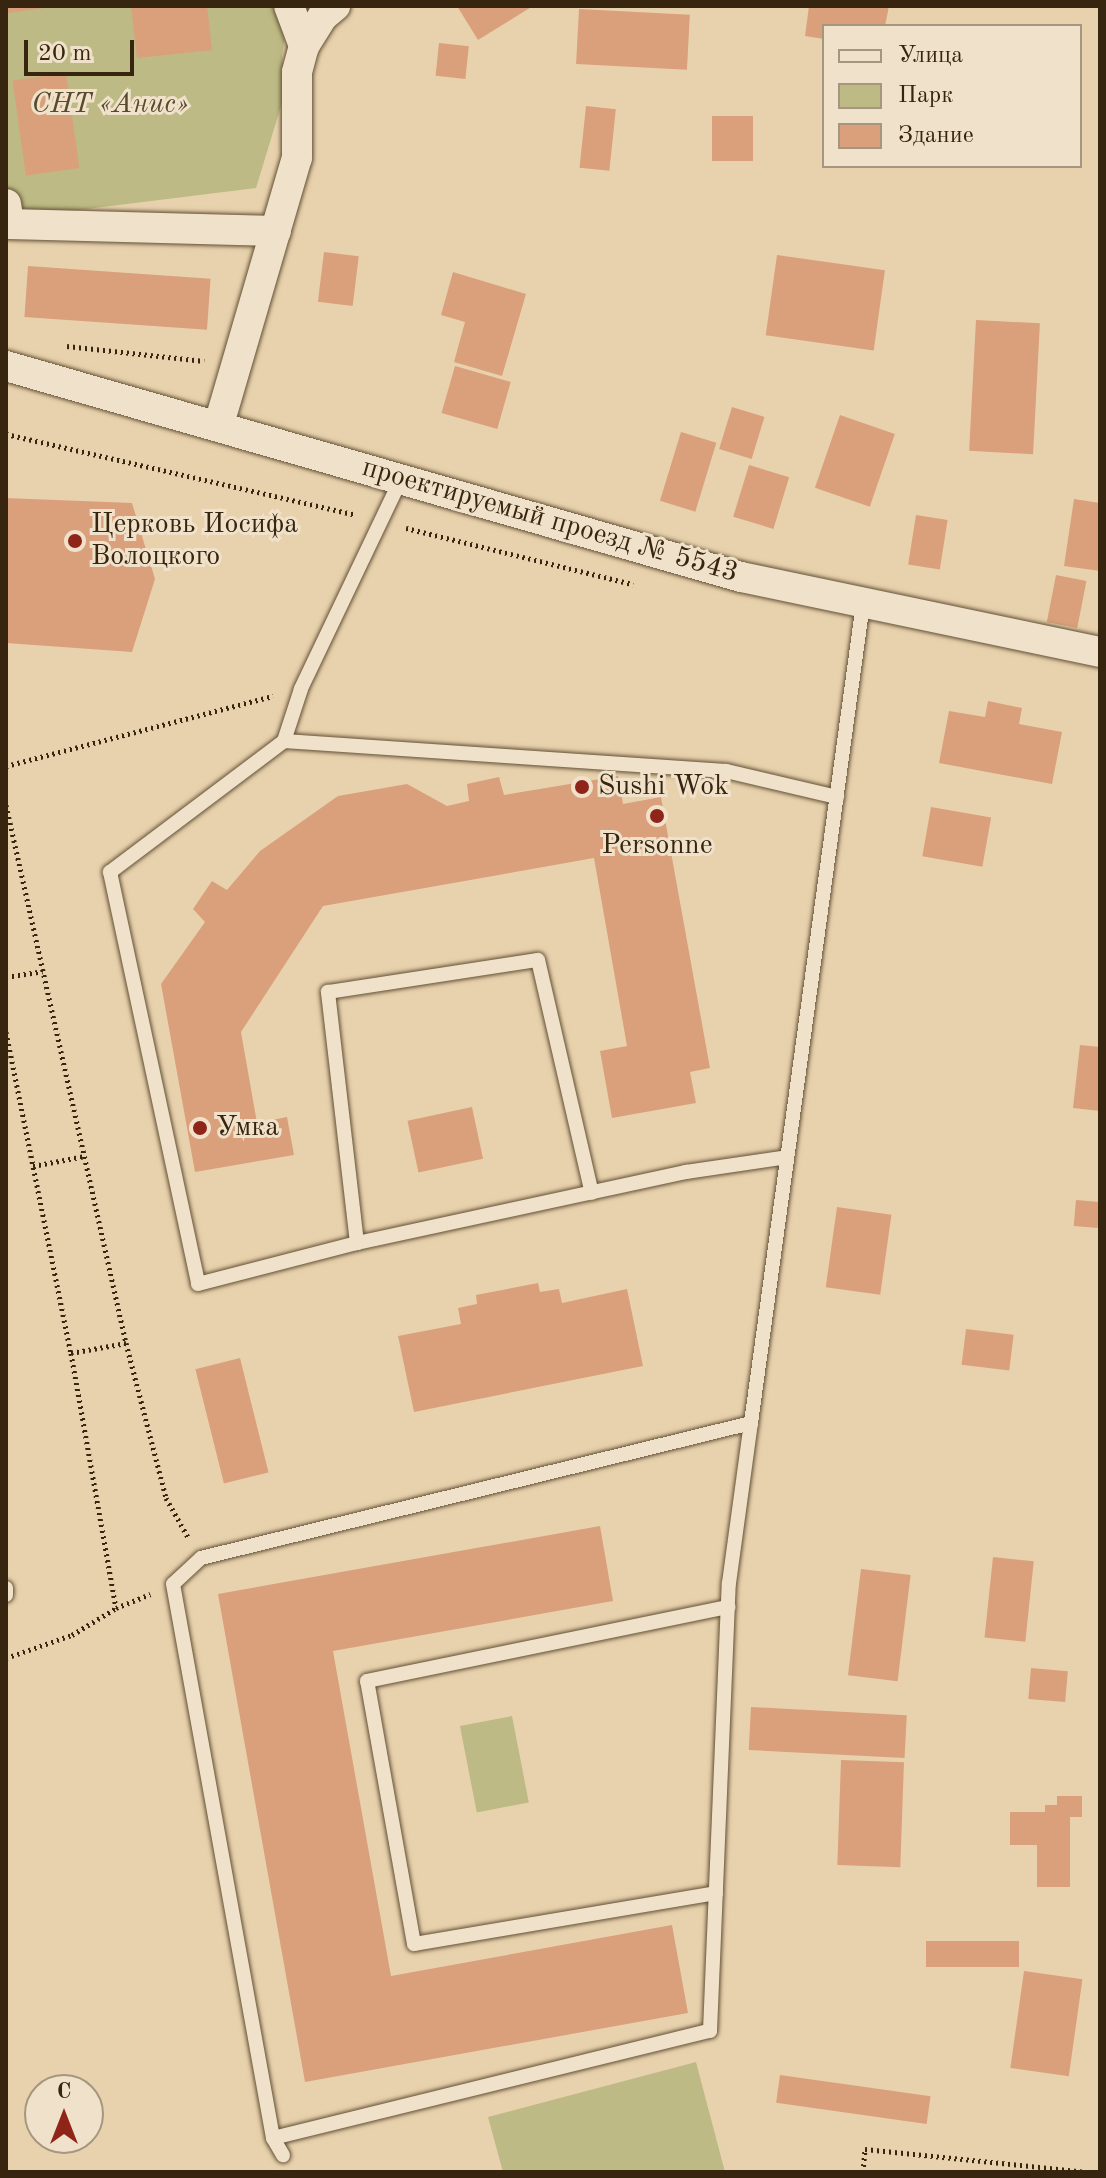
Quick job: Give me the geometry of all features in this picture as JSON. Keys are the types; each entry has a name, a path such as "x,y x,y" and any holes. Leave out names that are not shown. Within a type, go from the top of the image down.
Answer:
{"street":[{"path":"289,6 304,46"},
{"path":"219,424 297,158 297,72 304,46 323,16 335,6"},
{"path":"7,214 276,231"},
{"name":"проектируемый проезд № 5543","path":"6,366 219,424 741,577 1100,652"}],"lane":[{"path":"401,478 301,689 284,741 110,872 198,1284 357,1243 686,1172 787,1157"},
{"path":"273,2138 710,2031 728,1607 863,603"},
{"path":"284,741 726,771 837,797"},
{"path":"357,1243 328,992 538,960 592,1193"},
{"path":"283,2155 273,2138 173,1584 201,1558 751,1423"},
{"path":"6,1588 6,1595"},
{"path":"716,1893 414,1944 367,1681 728,1607"}],"path":[{"path":"51,344 235,366"},
{"path":"6,434 359,515"},
{"path":"403,527 643,587"},
{"path":"6,766 301,689"},
{"path":"6,805 126,1343 166,1498 201,1558"},
{"path":"6,977 43,971"},
{"path":"6,1032 71,1353 116,1608"},
{"path":"33,1166 85,1156"},
{"path":"71,1353 126,1343"},
{"path":"6,1658 72,1635 116,1608 173,1584"},
{"path":"863,2172 865,2149 1089,2172"}],"green space":[{"name":"СНТ «Анис»","path":"6,6 301,6 285,36 282,55 285,93 256,188 6,219"},
{"path":"512,1716 529,1802 477,1812 460,1726"},
{"path":"696,2062 725,2172 503,2172 488,2117"}],"building":[{"path":"7,6 43,6 44,8 8,13"},
{"path":"131,6 207,6 212,50 137,58"},
{"path":"457,6 533,6 478,40"},
{"path":"809,6 889,6 885,24 822,24 822,39 805,36"},
{"path":"579,9 690,15 687,70 576,64"},
{"path":"439,43 469,46 465,79 436,76"},
{"path":"66,73 79,168 26,176 13,81"},
{"path":"586,106 616,109 609,171 580,168"},
{"path":"712,116 753,116 753,161 712,161"},
{"path":"324,252 359,256 353,306 318,302"},
{"path":"777,255 885,270 874,350 766,335"},
{"path":"28,266 211,279 207,330 24,317"},
{"path":"453,272 526,294 502,376 454,362 465,322 441,315"},
{"path":"976,320 1040,323 1033,454 969,451"},
{"path":"455,366 511,382 497,429 441,413"},
{"path":"732,407 765,417 752,459 719,449"},
{"path":"840,415 895,434 870,507 815,488"},
{"path":"681,432 716,443 695,512 660,501"},
{"path":"749,465 789,477 773,529 733,517"},
{"name":"Церковь Иосифа Волоцкого","path":"6,498 132,503 155,579 132,652 6,643"},
{"path":"1074,499 1100,503 1100,571 1064,566"},
{"path":"916,515 948,520 940,569 908,564"},
{"path":"1056,575 1086,581 1077,628 1047,622"},
{"path":"988,701 1022,708 1019,724 1062,732 1052,784 939,763 949,711 985,717"},
{"path":"618,776 623,804 661,797 710,1068 690,1072 696,1103 612,1118 600,1051 627,1046 594,858 323,906 241,1032 257,1123 287,1117 294,1155 195,1172 161,984 205,922 193,909 212,881 227,890 260,851 338,796 407,784 447,806 469,801 467,784 499,777 504,795"},
{"path":"931,807 991,818 982,867 922,856"},
{"path":"1080,1045 1100,1047 1100,1111 1073,1108"},
{"path":"472,1107 483,1159 418,1173 407,1121"},
{"path":"1076,1200 1100,1202 1098,1228 1074,1226"},
{"path":"837,1207 891,1215 880,1295 826,1287"},
{"path":"538,1283 540,1292 559,1289 562,1303 627,1289 643,1366 414,1412 398,1336 461,1324 458,1308 477,1304 476,1295"},
{"path":"966,1329 1014,1335 1009,1371 962,1365"},
{"path":"240,1358 269,1472 224,1484 195,1369"},
{"path":"600,1526 613,1601 333,1651 391,1976 672,1925 688,2013 305,2082 218,1594"},
{"path":"993,1557 1034,1561 1025,1642 985,1638"},
{"path":"861,1569 911,1575 898,1681 848,1675"},
{"path":"1031,1668 1068,1671 1065,1702 1028,1699"},
{"path":"751,1707 907,1715 905,1758 749,1750"},
{"path":"841,1760 904,1762 900,1867 837,1865"},
{"path":"1057,1796 1082,1796 1082,1817 1070,1817 1070,1887 1037,1887 1037,1845 1010,1845 1010,1812 1045,1812 1045,1805 1057,1805"},
{"path":"926,1941 1019,1941 1019,1967 926,1967"},
{"path":"1024,1971 1082,1979 1069,2076 1010,2068"},
{"path":"780,2075 931,2096 927,2124 776,2103"}],"place":[{"name":"Церковь Иосифа Волоцкого","path":"75,541"},
{"name":"Sushi Wok","path":"582,787"},
{"name":"Personne","path":"657,816"},
{"name":"Умка","path":"200,1128"}]}
